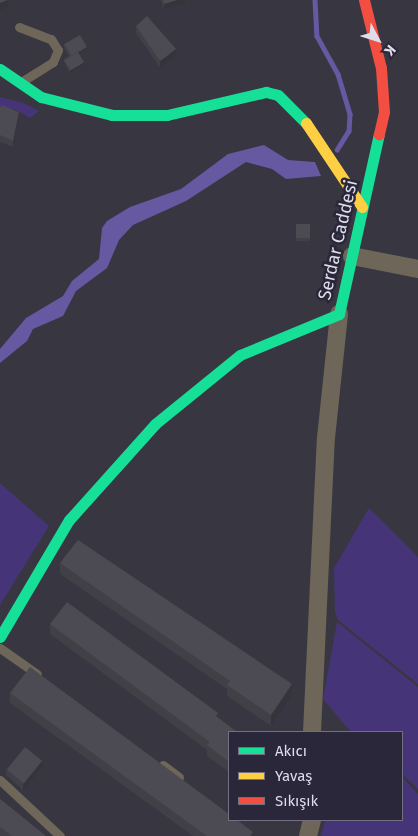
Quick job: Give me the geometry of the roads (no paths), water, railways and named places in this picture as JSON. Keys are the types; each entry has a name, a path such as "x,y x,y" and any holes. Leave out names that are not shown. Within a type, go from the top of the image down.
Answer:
{"street":[{"name":"Serdar Caddesi","path":"0,637 45,554 99,483 155,424 207,378 240,355 339,314 362,207 381,136 385,96 364,0"},
{"path":"0,69 18,84 66,106 138,117 266,92 278,95 299,112 362,207"},
{"path":"352,256 418,269"},
{"path":"312,731 326,438 339,314"},
{"path":"308,836 312,821"}],"lane":[{"path":"18,84 53,62 58,50 51,39 19,27"},
{"path":"0,648 47,681"},
{"path":"156,760 179,777"},
{"path":"0,780 60,836"}],"waterway":[{"path":"315,0 317,36 338,74 350,114 349,131 337,150"}]}
